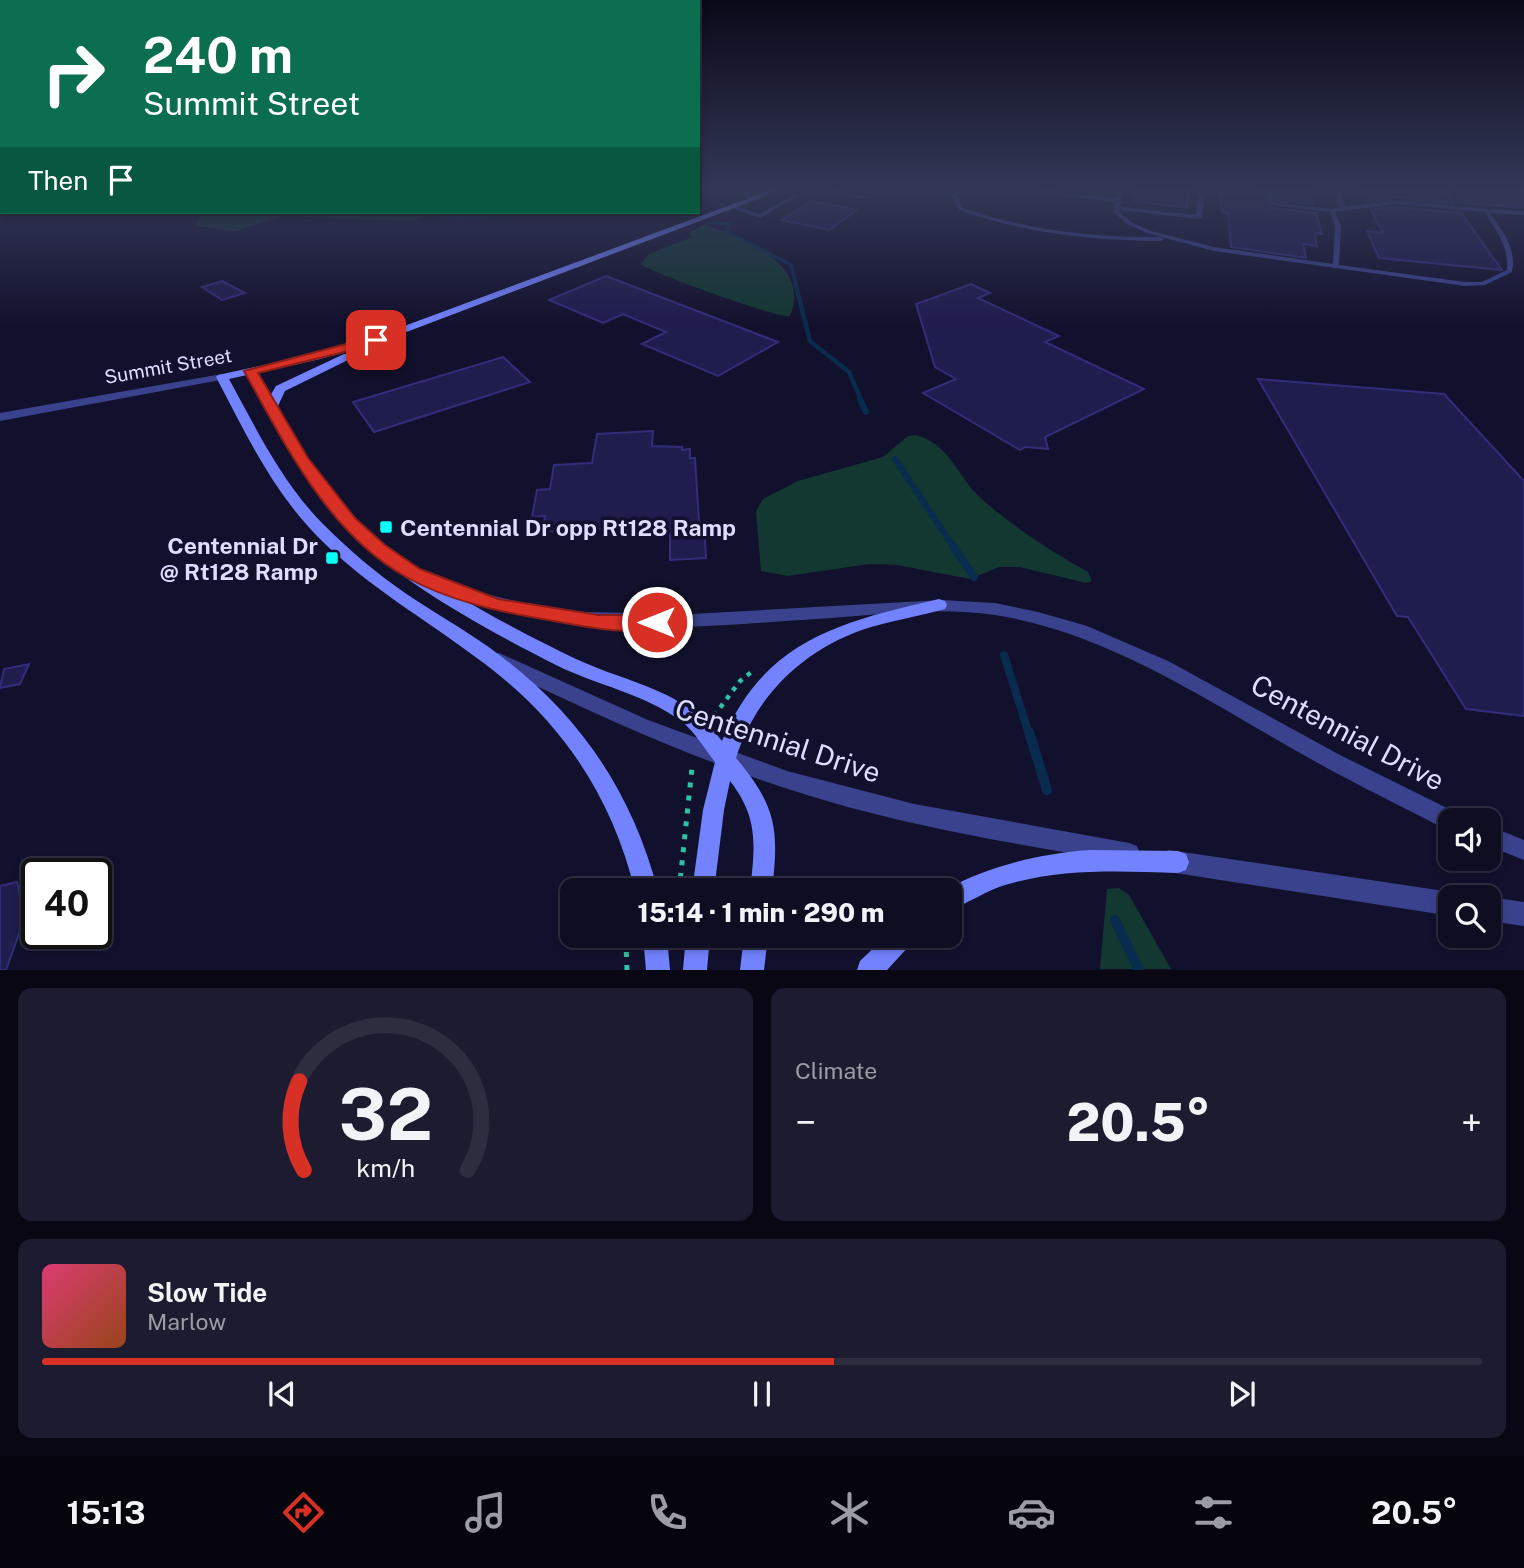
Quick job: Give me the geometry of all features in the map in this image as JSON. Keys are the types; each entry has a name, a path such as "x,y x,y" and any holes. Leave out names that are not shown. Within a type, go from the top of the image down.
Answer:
{"main road":[{"name":"Summit Street","path":"222,377 346,349 416,326 654,236"},
{"path":"271,407 280,389 292,381 416,326"},
{"name":"Centennial Drive","path":"250,371 330,500 379,549 413,573"},
{"name":"Centennial Drive","path":"222,377 267,460 301,510 354,562 386,588 482,651"},
{"path":"413,573 456,603 512,634 582,670 686,714 707,733 723,758 758,799 765,825 762,878"},
{"path":"705,878 715,791 723,758 744,712 775,673 793,658 842,631 939,605"},
{"path":"482,651 538,700 598,773 629,836 645,878"},
{"path":"962,893 988,880 1026,867 1062,861 1178,862"},
{"path":"649,948 658,970"},
{"path":"695,970 697,948"},
{"path":"752,970 755,948"},
{"path":"869,970 891,948"}],"street":[{"name":"Summit Street","path":"0,417 222,377"},
{"name":"Centennial Drive","path":"413,573 496,605 598,622 681,621 939,605 998,610 1097,636 1183,677 1317,752 1438,814"},
{"name":"Centennial Drive","path":"482,651 619,717 723,758 787,780 887,807 1178,862 1438,902"},
{"path":"1501,841 1524,850"},
{"path":"1501,911 1524,914"}],"lane":[{"path":"1087,236 1169,239"},
{"path":"1162,236 1214,249 1465,284 1497,280 1510,271 1512,258 1505,236"},
{"path":"1336,266 1337,236"}],"path":[{"path":"679,878 692,768"},
{"path":"626,948 627,970"}],"green space":[{"path":"736,236 772,257 782,266 793,288 794,301 790,316 716,295 640,264 649,254 692,237"},
{"path":"908,436 927,439 946,454 975,492 996,511 1034,539 1088,572 1092,581 1086,583 1020,567 999,567 970,579 897,565 869,564 788,576 761,571 756,511 763,499 798,481 883,457"},
{"path":"1119,888 1129,895 1171,969 1100,969 1107,889"}],"building":[{"path":"1230,236 1315,236 1317,246 1303,244 1306,258 1231,247"},
{"path":"1369,236 1478,236 1502,270 1379,258"},
{"path":"606,276 778,342 718,376 642,344 666,332 623,314 603,323 549,300"},
{"path":"222,281 245,293 222,300 202,287"},
{"path":"971,284 990,293 978,298 1059,336 1045,342 1144,389 1045,437 1048,449 1025,447 1020,450 923,393 956,379 935,367 916,304"},
{"path":"503,357 530,382 374,432 353,402"},
{"path":"1258,379 1444,394 1524,481 1524,716 1466,709 1408,617 1397,616"},
{"path":"653,431 652,446 690,449 690,458 695,458 699,522 704,522 706,558 670,560 670,535 627,537 628,527 542,532 545,516 532,517 537,490 550,489 554,465 592,463 597,434"},
{"path":"29,664 20,684 0,688 4,669"},
{"path":"17,882 21,900 21,928 6,970 0,970 0,886"}],"waterway":[{"path":"736,236 791,265 796,284"},
{"path":"795,282 810,341 849,372 861,400"},
{"path":"860,399 866,412"},
{"path":"895,459 954,548"},
{"path":"953,546 974,577"},
{"path":"1004,655 1029,734"},
{"path":"1029,732 1047,790"},
{"path":"1115,920 1139,970"}],"place":[{"name":"Centennial Dr opp Rt128 Ramp","path":"386,527"},
{"name":"Centennial Dr @ Rt128 Ramp","path":"332,558"}],"route":[{"path":"376,340 316,357 250,371 301,460 349,522 379,549 413,573 496,605 530,613 598,622 657,622"}]}
